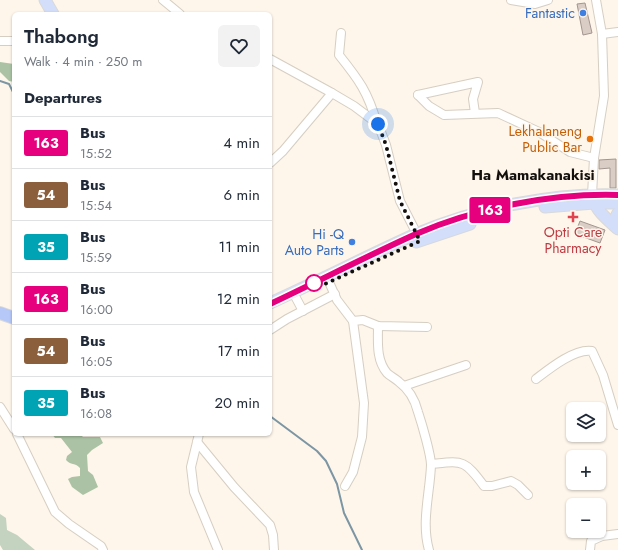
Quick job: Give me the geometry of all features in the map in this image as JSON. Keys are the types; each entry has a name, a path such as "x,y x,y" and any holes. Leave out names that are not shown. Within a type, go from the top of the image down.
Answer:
{"highway":[{"path":"0,313 12,317"},
{"path":"0,322 12,326"}],"main road":[{"path":"45,0 52,12"},
{"path":"272,303 418,237 511,212 558,206 618,195"},
{"path":"593,199 618,203"},
{"path":"593,199 600,212 616,228"},
{"path":"616,228 615,219 618,213"},
{"path":"272,310 418,237"}],"street":[{"path":"163,0 178,12"},
{"path":"511,0 534,4 548,0"},
{"path":"593,199 594,158 604,96 602,34 596,0"},
{"path":"602,34 618,32"},
{"path":"341,33 339,55 360,81 371,102 386,145 400,201 418,237"},
{"path":"0,41 12,41"},
{"path":"272,60 332,93 378,124"},
{"path":"475,113 473,99 478,82 418,95 429,106 444,115 498,113 539,132 570,152 594,158"},
{"path":"272,161 283,151 332,93"},
{"path":"329,282 337,300 353,321 364,410 362,437 352,472 345,486"},
{"path":"272,329 334,294"},
{"path":"296,298 303,311"},
{"path":"353,321 363,320 378,326 427,327"},
{"path":"378,326 378,348 381,362 387,373 404,386 412,395 418,411 431,464 426,500 427,543 429,550"},
{"path":"536,379 556,364 584,350 592,351 603,375 618,425"},
{"path":"404,386 466,365"},
{"path":"0,407 12,426"},
{"path":"18,436 55,512 69,524 101,546 103,550"},
{"path":"198,438 191,467 194,492 218,550"},
{"path":"198,438 234,487 270,525 273,534 274,550"},
{"path":"431,464 457,461 466,465 484,486 492,486 511,481 518,485 528,495"},
{"path":"590,550 591,540 602,536 618,534"}],"green space":[{"path":"0,62 12,64 12,82 9,81 0,72"},
{"path":"54,436 100,437 103,443 87,455 88,471 93,475 98,487 83,495 72,487 68,479 80,476 80,468 66,460 67,456 72,452 61,438 55,438"},
{"path":"0,514 6,518 7,530 17,535 35,550 3,550 0,545"}],"building":[{"name":"Fantastic","path":"585,3 592,33 583,35 577,4"},
{"path":"616,159 616,188 610,188 610,168 599,169 599,160"},
{"path":"580,221 605,230 600,243 575,234"}],"waterway":[{"path":"0,81 9,84 12,90"},
{"path":"272,417 317,451 326,461 337,484 344,513 362,550"}],"bus line":[{"name":"163","path":"272,303 417,234 450,222 511,205 600,194 618,195"}],"place":[{"name":"Fantastic","path":"583,13"},
{"name":"Lekhalaneng Public Bar","path":"590,139"},
{"name":"Opti Care Pharmacy","path":"573,217"},
{"name":"Hi -Q Auto Parts","path":"352,242"}],"district":[{"name":"Ha Mamakanakisi","path":"533,175"}],"route":[{"path":"314,283 318,287 420,241 400,201 386,145 378,124"}]}
